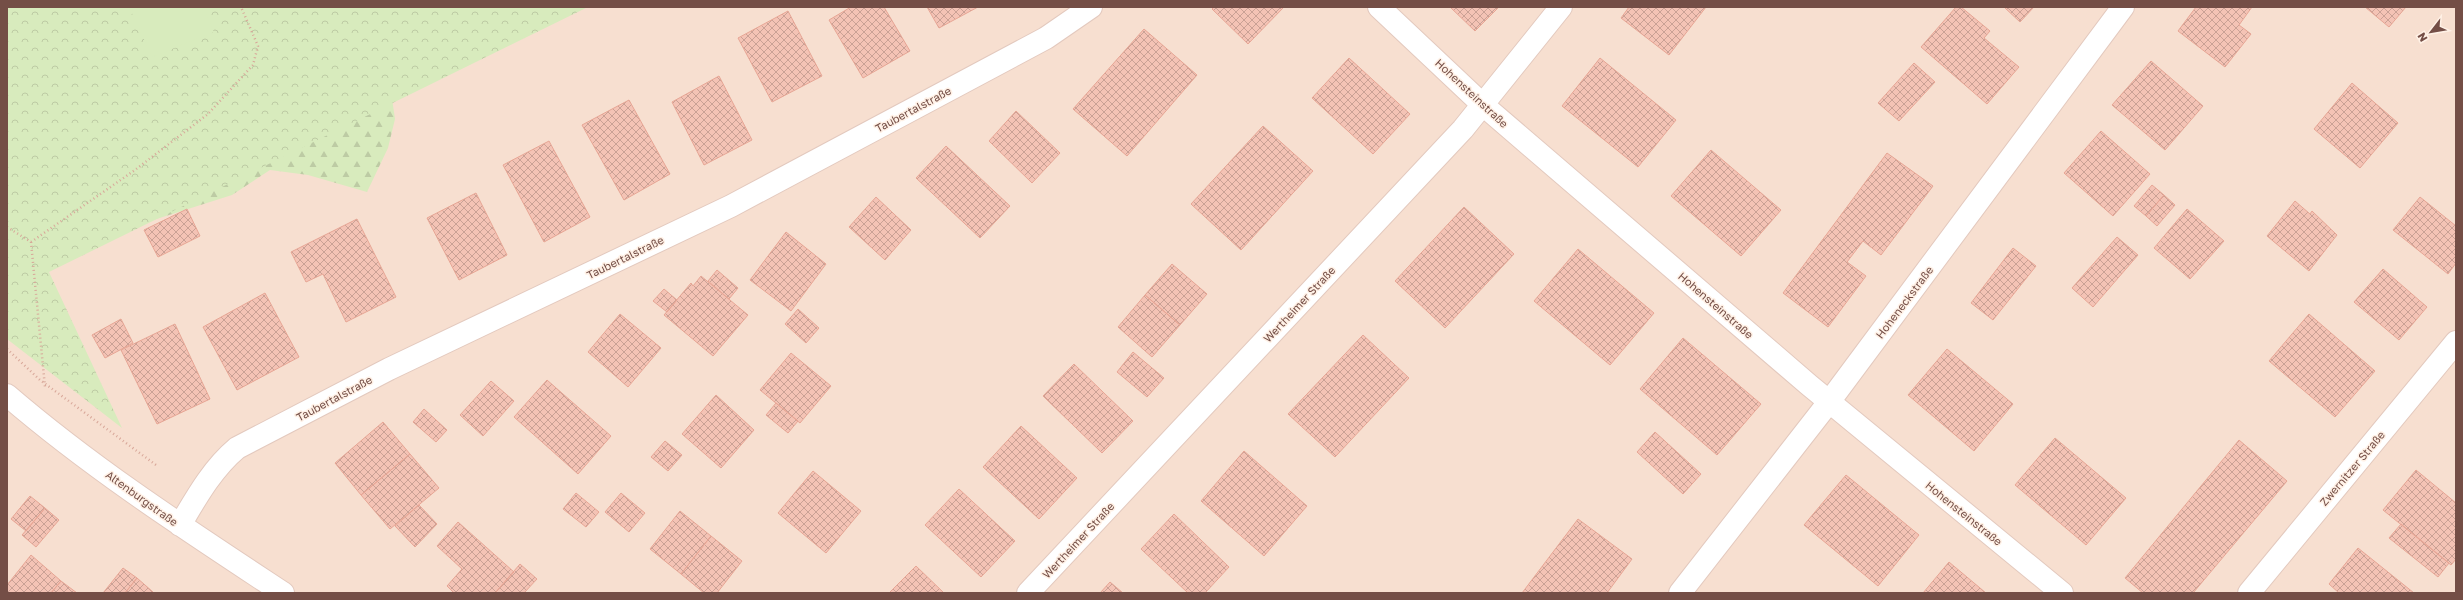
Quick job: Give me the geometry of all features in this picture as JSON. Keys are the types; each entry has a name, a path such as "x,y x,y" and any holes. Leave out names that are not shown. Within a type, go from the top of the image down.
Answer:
{"street":[{"name":"Taubertalstraße","path":"180,525 208,481 225,458 237,448 389,369 731,206 1046,38 1091,7"},
{"name":"Hohensteinstraße","path":"1379,7 1483,105 1829,402 2062,593"},
{"name":"Wertheimer Straße","path":"1028,593 1483,105 1561,7"},
{"name":"Hoheneckstraße","path":"1680,593 1829,402 2123,7"},
{"name":"Zwernitzer Straße","path":"2249,593 2456,342"},
{"name":"Altenburgstraße","path":"7,395 50,432 180,525 283,593"}],"path":[{"path":"31,242 135,170 208,114 253,65 258,46 241,7"},
{"path":"7,227 31,242"},
{"path":"31,242 50,432"},
{"path":"7,349 45,383 156,465"}],"shaded area":[{"path":"7,7 2456,7 2456,593 7,593"}],"green space":[{"path":"7,7 588,7 49,272 122,428 7,339"},
{"path":"129,7 203,7 214,32 152,57"},
{"path":"389,78 395,119 388,148 367,192 308,175 270,170 232,195 100,237"}],"building":[{"path":"851,7 884,7 910,51 863,78 829,20"},
{"path":"927,7 978,7 939,28"},
{"path":"1214,7 1284,7 1248,44 1212,9"},
{"path":"1450,7 1499,7 1475,31"},
{"path":"1629,7 1706,7 1669,55 1621,18"},
{"path":"1956,7 1961,7 1990,31 1984,38 2019,67 1987,104 1921,47"},
{"path":"2004,7 2034,7 2020,22"},
{"path":"2196,7 2252,7 2239,25 2251,34 2225,67 2178,31"},
{"path":"2365,7 2406,7 2389,27"},
{"path":"788,11 822,76 772,102 738,38"},
{"path":"1144,29 1197,75 1127,156 1073,109"},
{"path":"1349,58 1410,114 1373,154 1312,98"},
{"path":"1600,58 1676,120 1638,167 1562,106"},
{"path":"2151,61 2203,106 2165,150 2112,105"},
{"path":"1914,63 1935,82 1899,121 1878,103"},
{"path":"719,76 752,140 704,165 672,102"},
{"path":"2352,83 2398,123 2360,168 2314,129"},
{"path":"629,100 670,174 624,200 582,125"},
{"path":"1016,111 1060,153 1032,183 989,141"},
{"path":"1263,126 1313,171 1241,250 1191,204"},
{"path":"2101,131 2150,174 2113,216 2064,173"},
{"path":"549,141 590,217 544,242 503,165"},
{"path":"946,146 1010,206 980,238 916,178"},
{"path":"1711,150 1781,210 1741,256 1671,196"},
{"path":"1887,153 1933,186 1881,255 1863,241 1847,262 1866,276 1828,327 1783,293"},
{"path":"2152,185 2164,195 2146,216 2134,206"},
{"path":"476,193 507,255 459,280 427,218"},
{"path":"2164,195 2175,205 2157,226 2146,216"},
{"path":"876,197 911,230 885,260 849,227"},
{"path":"2420,197 2456,226 2456,263 2448,274 2393,230"},
{"path":"2295,201 2310,214 2312,211 2337,235 2309,271 2267,236"},
{"path":"1464,207 1514,254 1445,328 1395,281"},
{"path":"187,209 200,236 158,257 144,230"},
{"path":"2187,209 2224,241 2190,279 2154,248"},
{"path":"357,219 396,297 346,322 323,274 306,282 291,252"},
{"path":"786,232 826,264 791,311 750,280"},
{"path":"2117,237 2138,255 2093,307 2072,288"},
{"path":"2013,248 2036,266 1993,320 1971,303"},
{"path":"1578,249 1654,313 1610,365 1534,301"},
{"path":"1172,264 1207,294 1180,325 1145,295"},
{"path":"2383,269 2427,307 2399,340 2354,302"},
{"path":"717,270 738,288 729,299 708,281"},
{"path":"701,276 748,315 713,356 664,315 691,283 693,286"},
{"path":"664,289 677,300 667,312 653,301"},
{"path":"265,293 299,357 237,390 203,327"},
{"path":"1145,295 1180,325 1152,357 1118,327"},
{"path":"798,309 819,328 806,343 785,324"},
{"path":"620,314 661,348 628,387 588,352"},
{"path":"2309,314 2375,371 2335,417 2269,361"},
{"path":"121,319 133,343 105,358 92,335"},
{"path":"175,324 210,399 157,424 121,350"},
{"path":"1363,335 1409,378 1335,457 1288,414"},
{"path":"1683,338 1761,404 1717,455 1640,389"},
{"path":"1947,349 2013,404 1974,451 1908,395"},
{"path":"1133,352 1164,378 1147,397 1117,372"},
{"path":"791,353 831,386 800,423 760,390"},
{"path":"1074,364 1133,421 1102,453 1043,396"},
{"path":"547,380 611,436 578,474 514,417"},
{"path":"491,381 514,401 483,436 460,415"},
{"path":"716,395 754,430 721,468 682,434"},
{"path":"776,403 798,421 788,433 766,415"},
{"path":"424,409 447,430 436,442 413,422"},
{"path":"383,422 410,454 361,495 335,463"},
{"path":"1021,426 1077,478 1039,519 983,467"},
{"path":"1655,432 1701,474 1683,494 1637,452"},
{"path":"2055,438 2126,498 2086,545 2015,485"},
{"path":"2239,440 2287,481 2193,593 2143,593 2125,578"},
{"path":"665,441 682,455 668,471 651,457"},
{"path":"1244,451 1307,506 1264,556 1201,501"},
{"path":"410,454 439,488 390,529 361,495"},
{"path":"2416,470 2456,503 2456,559 2451,565 2383,510"},
{"path":"813,471 861,511 826,553 778,513"},
{"path":"1846,475 1919,535 1878,586 1804,525"},
{"path":"959,489 1015,541 981,577 925,525"},
{"path":"576,493 599,512 586,527 563,509"},
{"path":"621,493 645,513 629,532 605,512"},
{"path":"30,496 45,508 26,531 11,519"},
{"path":"419,505 437,524 415,547 395,526"},
{"path":"45,508 59,520 36,547 22,535"},
{"path":"680,511 711,536 681,574 650,549"},
{"path":"1174,514 1229,567 1205,593 1188,593 1141,549"},
{"path":"1578,519 1632,559 1607,593 1522,593"},
{"path":"458,522 514,572 495,593 454,593 447,586 462,569 437,546"},
{"path":"2401,524 2449,563 2438,577 2389,538"},
{"path":"711,536 742,561 717,593 704,593 681,574"},
{"path":"2358,548 2414,593 2339,593 2329,584"},
{"path":"31,555 61,581 51,593 7,593 7,585"},
{"path":"1949,562 1986,593 1923,593"},
{"path":"520,564 537,579 524,593 495,593"},
{"path":"916,566 944,593 889,593"},
{"path":"123,568 137,578 125,593 103,593"},
{"path":"137,578 153,592 125,593"},
{"path":"61,581 77,593 51,593"},
{"path":"1110,582 1123,593 1100,593"}]}
